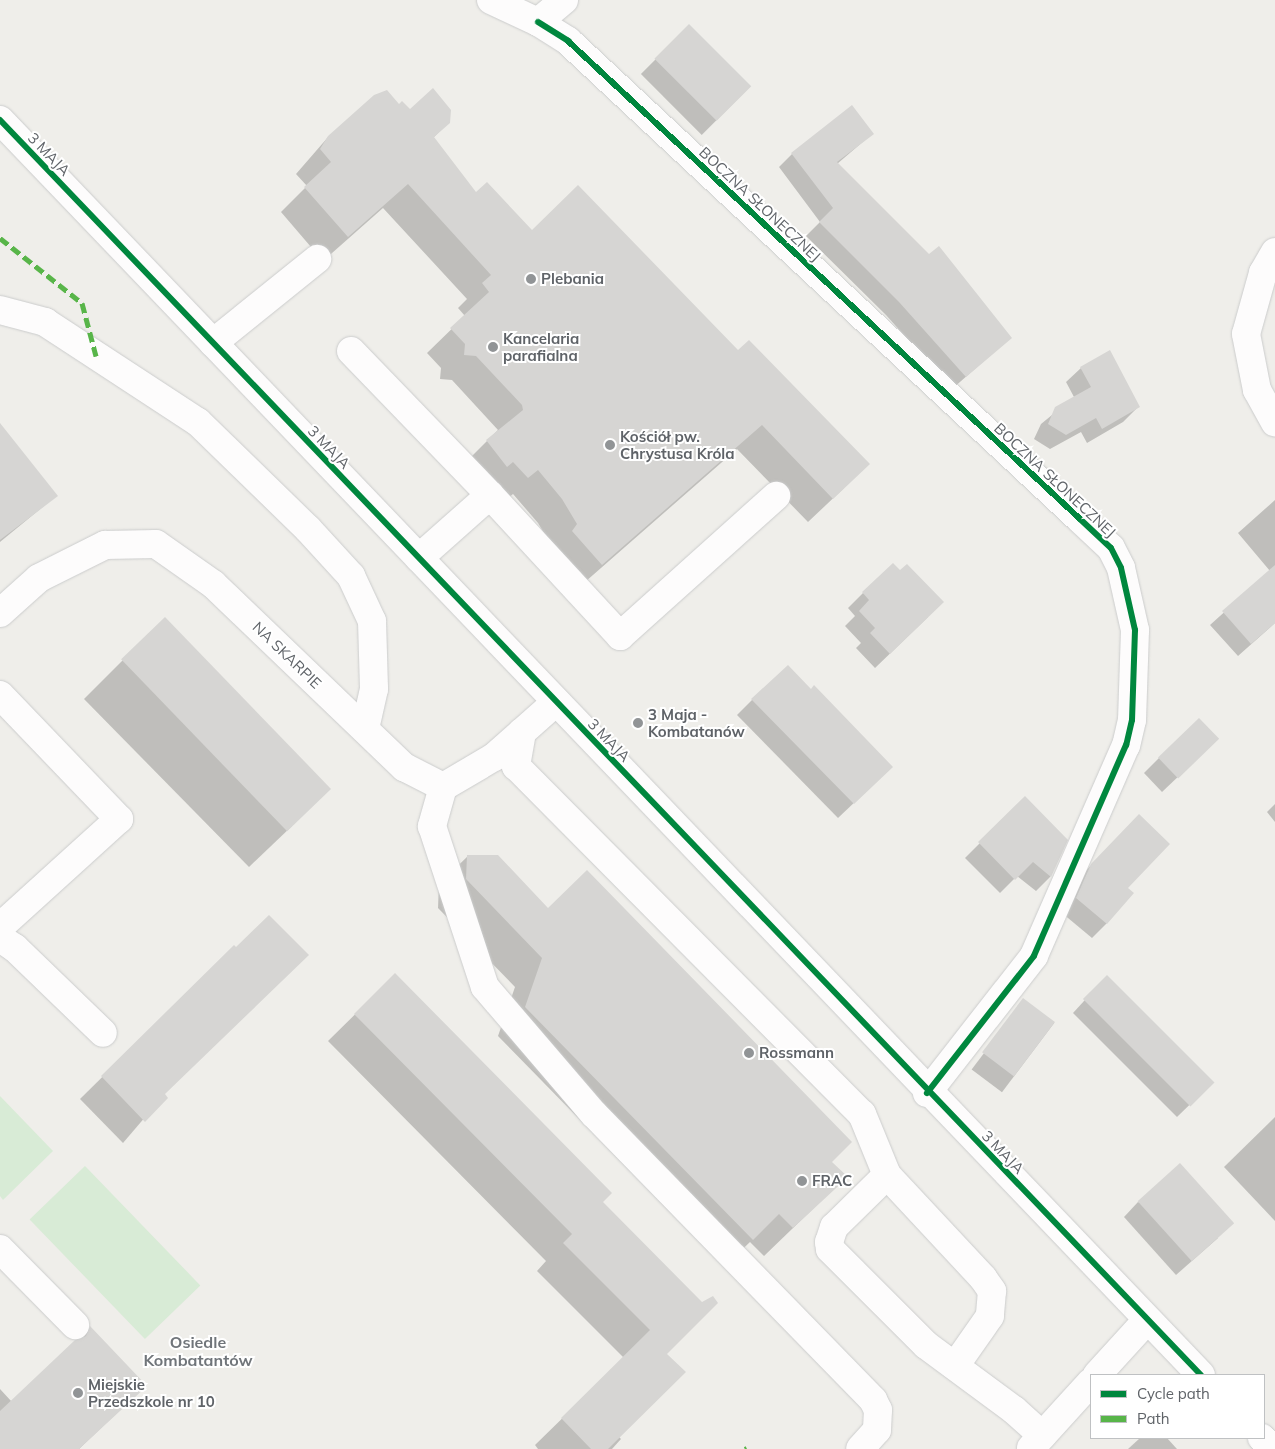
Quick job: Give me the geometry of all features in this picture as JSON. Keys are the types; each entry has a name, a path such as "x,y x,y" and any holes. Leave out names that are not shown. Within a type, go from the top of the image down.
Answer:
{"street":[{"name":"BOCZNA SŁONECZNEJ","path":"491,0 538,22 568,41 1111,548 1121,568 1135,630 1132,720 1126,745 1034,956 927,1092"},
{"path":"538,22 564,0"},
{"name":"3 MAJA","path":"0,120 927,1092 1200,1374"},
{"path":"1275,252 1263,273 1246,334 1257,390 1275,422"},
{"path":"213,343 317,259"},
{"path":"0,310 44,322 198,422 308,529 350,576 372,621 374,689 365,729"},
{"path":"351,351 490,496 620,636 776,496"},
{"path":"418,558 490,496"},
{"name":"NA SKARPIE","path":"0,613 39,578 105,545 156,544 213,584 404,767 443,787"},
{"path":"0,696 119,819 0,927"},
{"path":"556,702 494,757 443,787 432,826 485,988 594,1114 873,1400 878,1410 877,1430 860,1449"},
{"path":"522,732 516,766 862,1114 887,1175 983,1278 992,1291 990,1316 956,1366"},
{"path":"0,938 15,948 102,1033"},
{"path":"887,1175 834,1226 830,1233 830,1249 926,1345 956,1366 1036,1442 1090,1383"},
{"path":"0,1249 75,1325"},
{"path":"1098,1374 1147,1320"},
{"path":"1263,1439 1273,1449"}],"green space":[{"path":"0,1096 53,1151 3,1200 0,1196"},
{"path":"85,1166 200,1285 145,1339 30,1219"}],"building":[{"path":"689,24 751,86 717,121 654,59"},
{"path":"433,88 451,110 450,123 434,137 476,192 487,182 532,230 578,185 738,350 749,340 870,464 833,499 762,425 602,565 572,531 577,524 562,499 538,470 528,478 513,462 507,467 486,440 523,410 522,405 476,356 464,355 465,344 450,328 489,292 482,283 491,275 408,184 348,237 304,187 331,162 320,149 328,136 374,95 387,90 399,104 402,101 410,109"},
{"path":"852,105 874,134 837,162 929,254 939,246 1012,338 966,377 899,302 819,222 833,208 791,153"},
{"path":"1110,350 1140,407 1102,429 1096,418 1066,435 1048,424 1055,407 1091,387 1080,367"},
{"path":"0,423 58,496 0,540"},
{"path":"893,563 900,570 907,564 944,602 890,654 870,633 875,628 859,611 869,600 862,592"},
{"path":"1275,565 1275,623 1251,644 1222,611"},
{"path":"165,617 331,789 287,831 121,659"},
{"path":"788,665 811,689 814,685 893,767 854,804 751,699"},
{"path":"1199,718 1219,739 1178,778 1158,758"},
{"path":"1025,796 1068,840 1051,877 1033,862 1015,880 978,842"},
{"path":"1139,814 1170,844 1128,888 1134,893 1107,924 1076,898 1091,864"},
{"path":"467,855 498,855 548,908 587,870 852,1142 832,1162 848,1177 793,1228 779,1214 753,1240 525,1007 542,958 466,879"},
{"path":"269,915 309,955 165,1094 168,1098 145,1122 101,1076 234,945 236,947"},
{"path":"395,973 612,1193 603,1202 702,1302 713,1296 718,1303 667,1354 686,1372 608,1449 591,1449 561,1418 650,1330 563,1243 572,1234 354,1014"},
{"path":"1107,975 1214,1082 1190,1107 1083,999"},
{"path":"1023,998 1055,1022 1014,1076 982,1052"},
{"path":"1180,1163 1234,1223 1192,1261 1138,1201"},
{"name":"Miejskie Przedszkole nr 10","path":"90,1326 147,1386 79,1449 0,1449 0,1411 75,1340 86,1336"}],"marked path":[{"path":"0,238 82,303 96,356"}],"cycle path":[{"path":"538,22 568,41 1111,548 1121,568 1135,630 1132,720 1126,745 1034,956 927,1093"},
{"path":"0,120 1200,1374"}],"place":[{"name":"Plebania","path":"531,279"},
{"name":"Kancelaria parafialna","path":"493,347"},
{"name":"Kościół pw. Chrystusa Króla","path":"610,445"},
{"name":"3 Maja - Kombatanów","path":"638,723"},
{"name":"Rossmann","path":"749,1053"},
{"name":"FRAC","path":"802,1181"},
{"name":"Miejskie Przedszkole nr 10","path":"78,1393"}],"district":[{"name":"Osiedle Kombatantów","path":"198,1351"}]}
